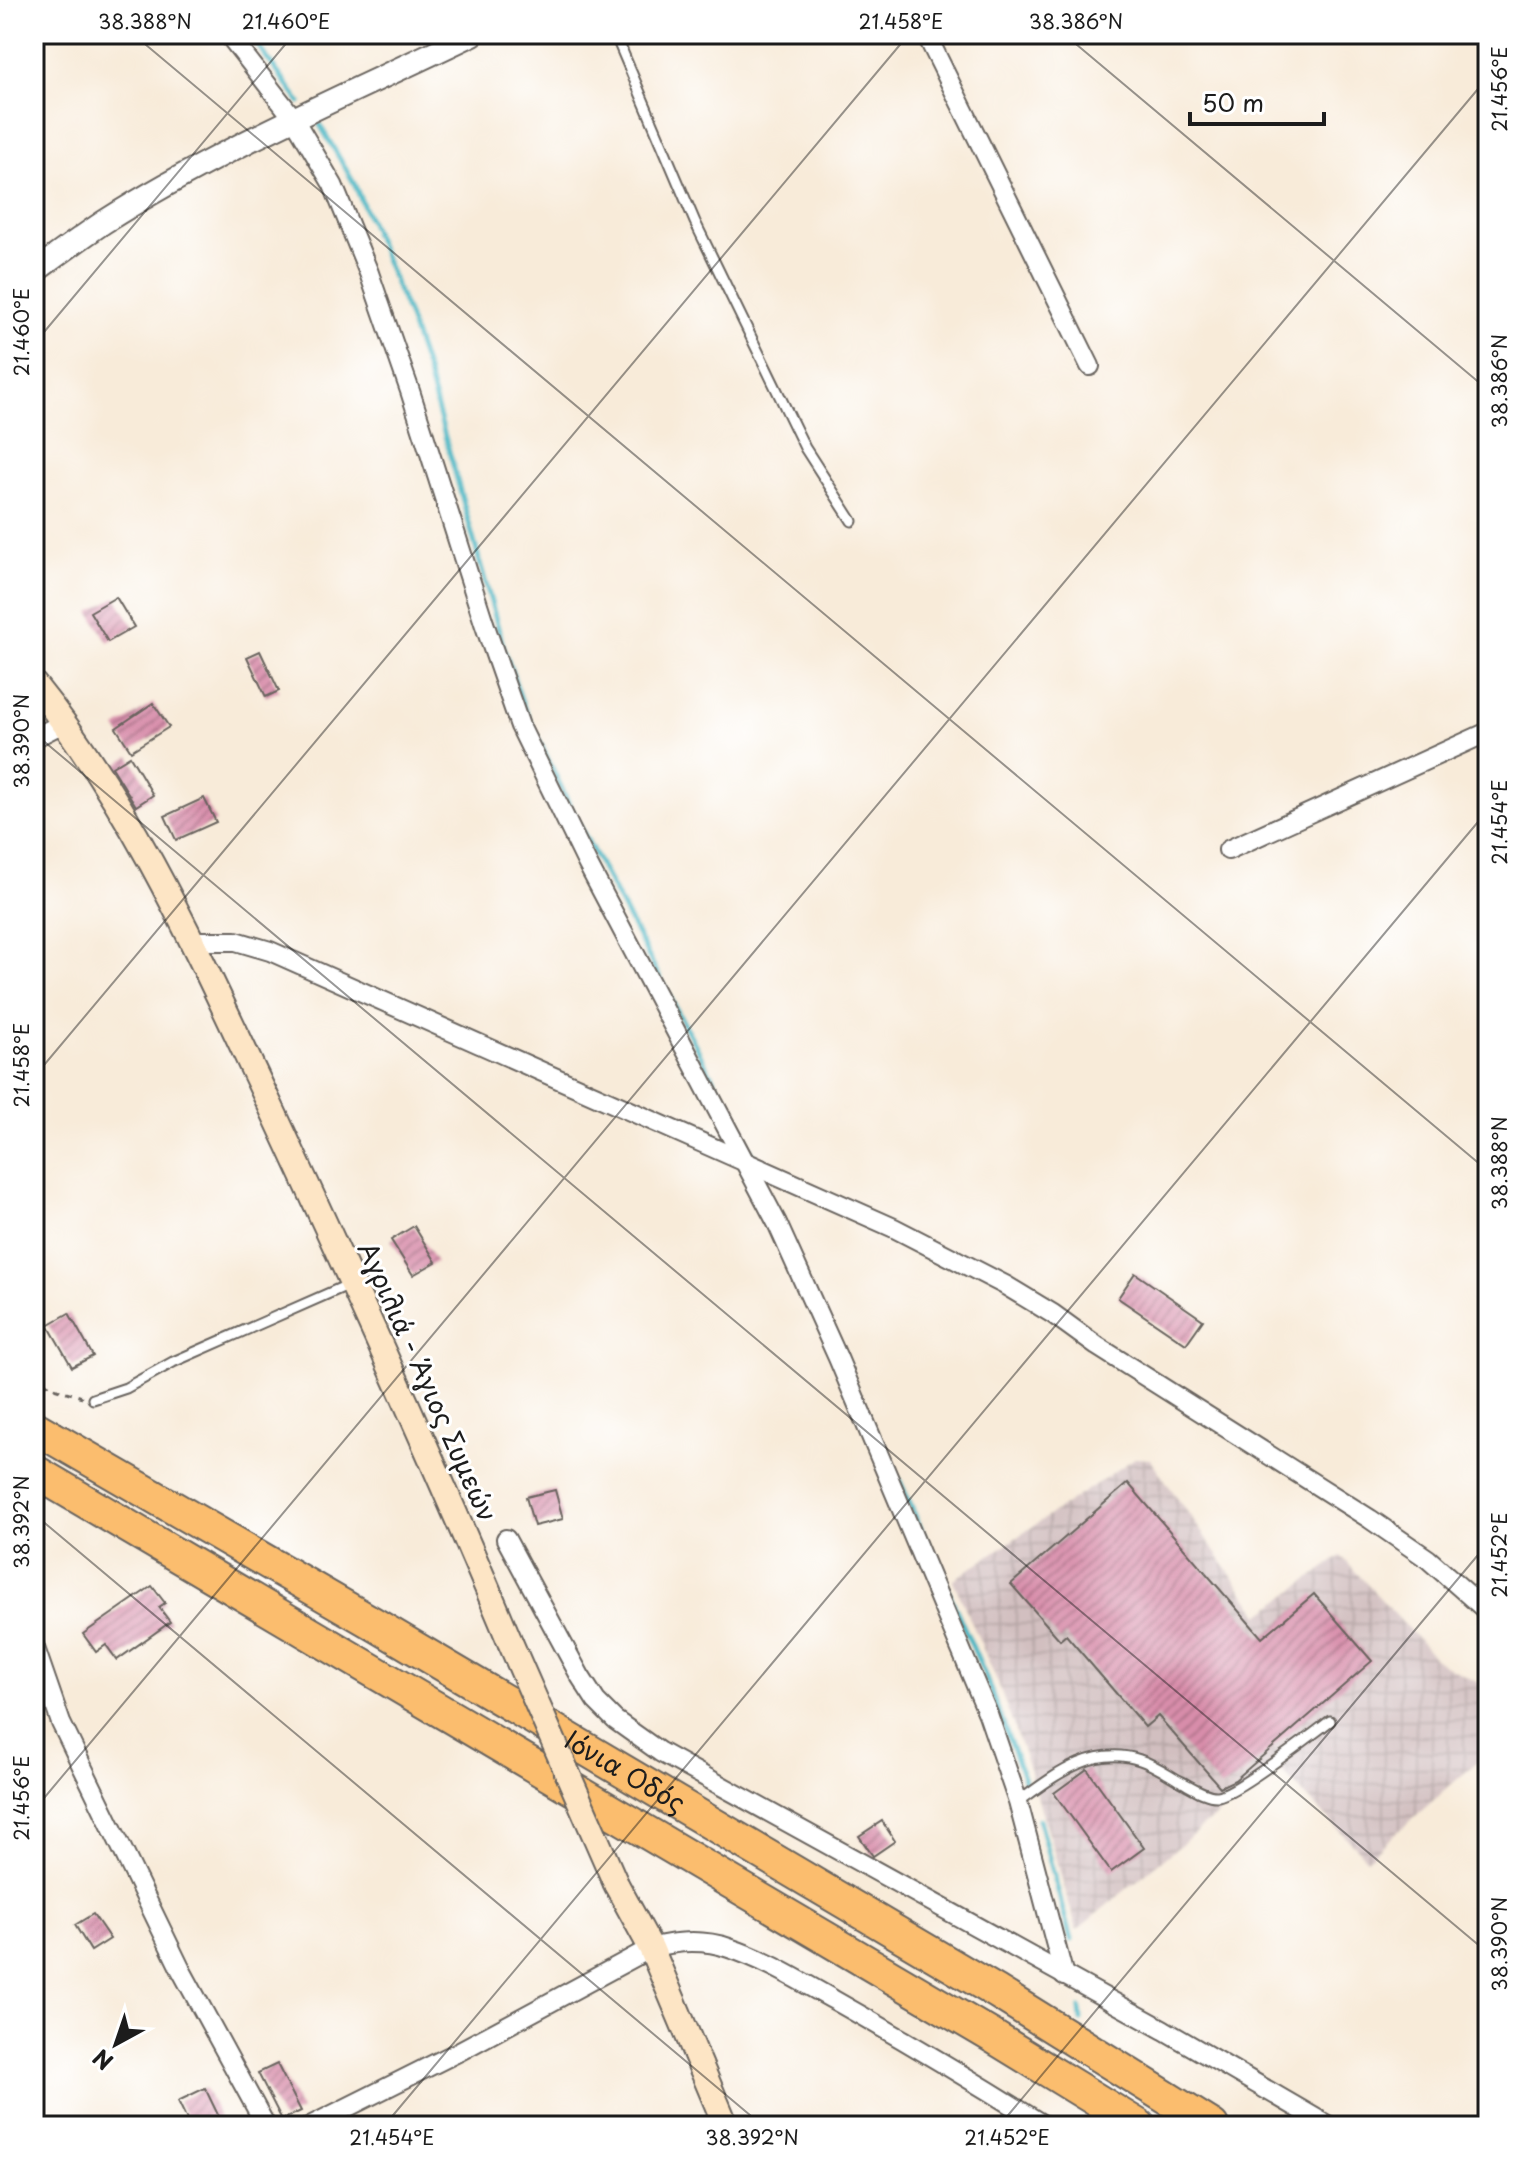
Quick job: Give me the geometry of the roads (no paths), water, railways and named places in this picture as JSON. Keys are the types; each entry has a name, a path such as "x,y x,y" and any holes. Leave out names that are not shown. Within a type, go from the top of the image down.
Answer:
{"highway":[{"name":"Ιόνια Οδός","path":"34,1427 376,1625 984,1985 1212,2126"},
{"name":"Ιόνια Οδός","path":"34,1471 1139,2126"}],"main road":[{"name":"Αγριλιά - Άγιος Συμεών","path":"34,684 63,723 149,857 193,941 444,1485 616,1884 651,1948 726,2126"}],"street":[{"path":"228,34 294,119 333,185 369,273 520,726 587,863 777,1223 851,1387 988,1714 1018,1802 1064,1976"},
{"path":"34,272 104,222 184,176 294,119 473,34"},
{"path":"926,34 1090,366"},
{"path":"34,738 63,723"},
{"path":"1228,850 1488,732"},
{"path":"193,941 236,941 270,951 894,1228 1005,1285 1370,1519 1428,1559 1488,1612"},
{"path":"506,1539 580,1676 596,1701 615,1720 660,1752 763,1811 1329,2126"},
{"path":"34,1645 61,1723 181,1970 266,2126"},
{"path":"310,2126 458,2052 651,1948 676,1941 728,1947 768,1965 874,2022 1045,2126"}],"lane":[{"path":"615,34 695,222 805,448 852,521"},
{"path":"93,1399 126,1388 173,1362 353,1283"},
{"path":"1018,1802 1067,1768 1090,1759 1114,1755 1140,1760 1217,1796 1256,1774 1330,1721"}],"waterway":[{"path":"249,34 300,102"},
{"path":"320,125 354,183 406,310 426,368 504,649 524,708 576,819 755,1158"},
{"path":"899,1479 984,1673 1026,1785"},
{"path":"1039,1820 1071,1940"},
{"path":"1080,2008 1081,2020"}]}
